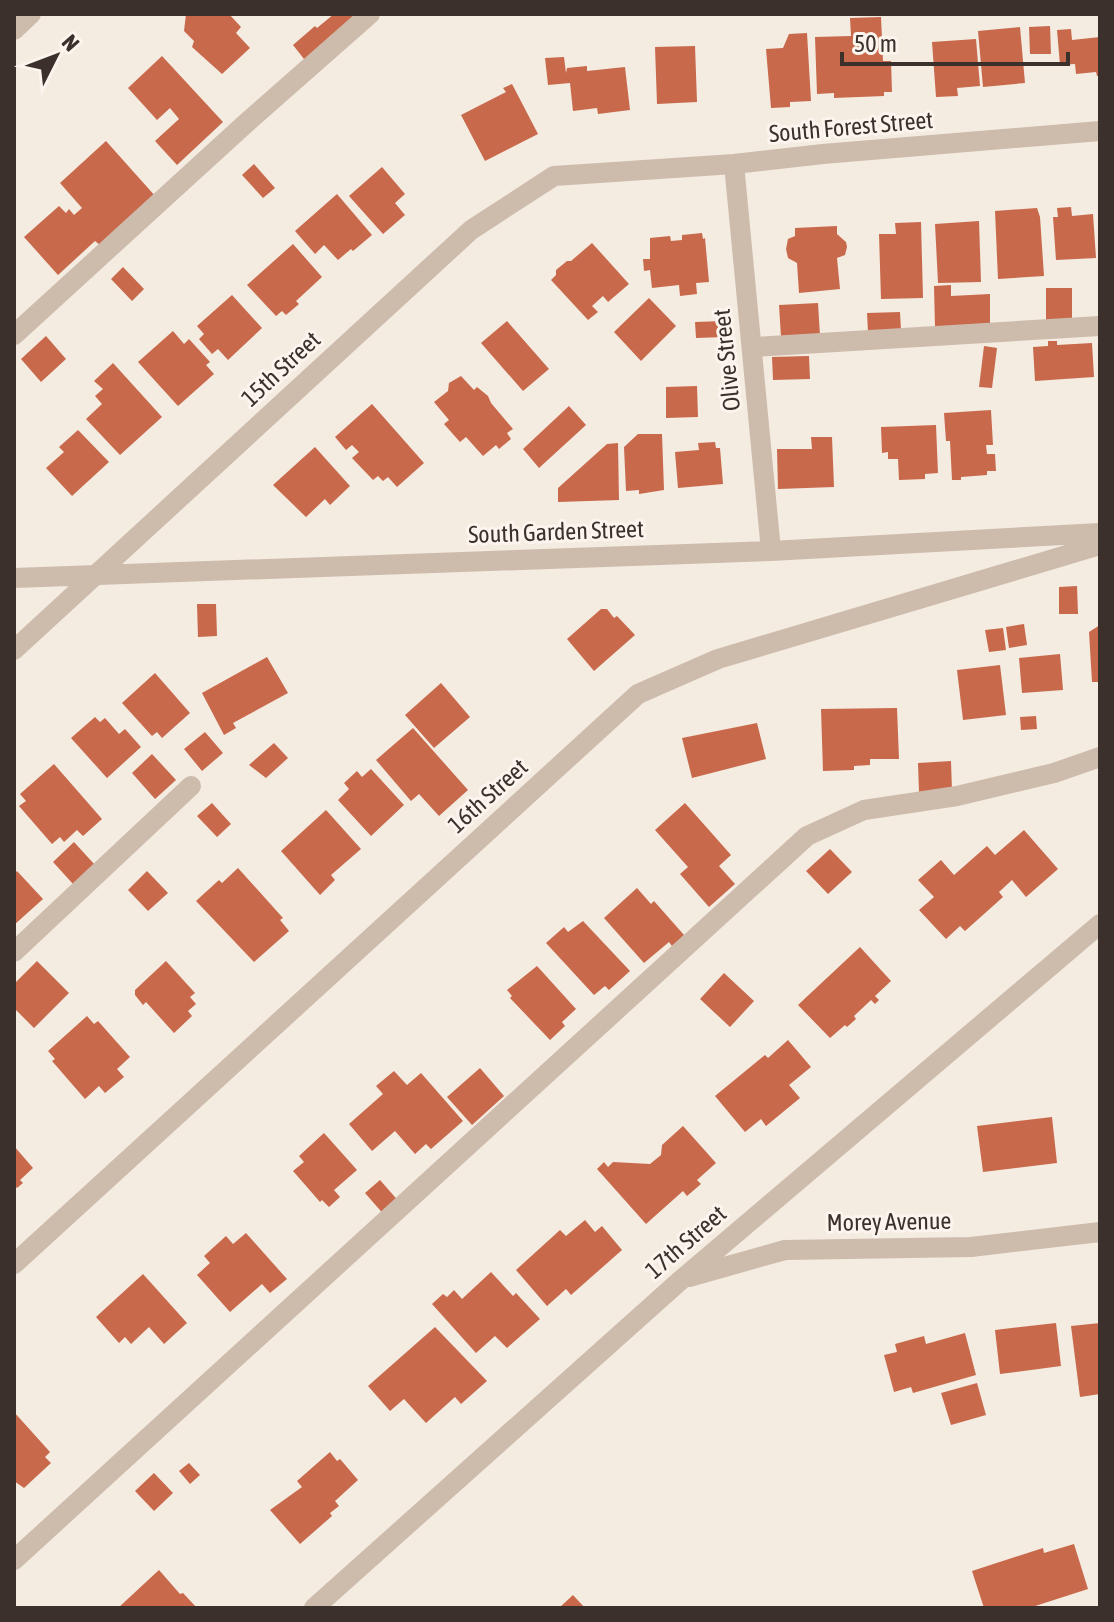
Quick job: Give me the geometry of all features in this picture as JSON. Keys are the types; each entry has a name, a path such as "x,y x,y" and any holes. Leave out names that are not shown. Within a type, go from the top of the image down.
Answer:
{"street":[{"path":"14,30 31,14"},
{"path":"14,335 370,14"},
{"name":"South Forest Street","path":"607,172 734,164 1100,131"},
{"name":"Olive Street","path":"734,164 771,551"},
{"name":"15th Street","path":"14,650 471,230 554,176 607,172"},
{"path":"752,347 1100,326"},
{"name":"South Garden Street","path":"14,578 771,551 1100,533"},
{"name":"16th Street","path":"14,1264 638,694 718,659 1100,545"},
{"path":"14,1560 807,836 864,810 957,796 1054,773 1100,757"},
{"path":"14,952 191,786"},
{"name":"17th Street","path":"314,1608 682,1279 1100,924"},
{"name":"Morey Avenue","path":"682,1279 785,1250 971,1247 1100,1232"}],"building":[{"path":"186,14 229,14 241,27 236,33 250,48 222,74 192,47 194,41 184,31"},
{"path":"334,14 364,14 308,64 293,45"},
{"path":"881,17 883,61 891,61 892,92 884,92 884,96 834,98 834,93 817,94 815,37 851,36 850,18"},
{"path":"1050,26 1051,54 1030,54 1029,27"},
{"path":"1020,27 1025,83 983,87 978,31"},
{"path":"1071,29 1072,40 1100,37 1100,76 1096,72 1076,74 1075,64 1060,65 1057,30"},
{"path":"807,33 811,101 790,102 790,107 771,108 766,49 783,48 789,34"},
{"path":"976,39 980,86 957,88 958,96 936,97 932,42"},
{"path":"695,46 697,102 657,104 655,47"},
{"path":"162,56 223,122 177,165 155,141 179,119 170,108 157,120 128,88"},
{"path":"564,57 566,73 567,68 587,66 587,71 625,67 630,110 598,114 597,108 573,111 570,83 548,85 545,58"},
{"path":"512,84 538,134 485,161 461,115 506,92 503,88"},
{"path":"106,141 156,197 100,245 95,241 58,275 24,237 59,206 66,213 69,209 74,215 82,208 60,183"},
{"path":"254,164 275,188 263,198 242,175"},
{"path":"382,167 405,194 395,203 405,215 383,234 349,196"},
{"path":"337,194 372,235 338,260 324,245 315,254 295,231"},
{"path":"1071,207 1072,216 1093,214 1096,258 1056,260 1053,217 1058,217 1057,208"},
{"path":"1037,208 1044,276 998,279 995,211"},
{"path":"979,221 981,282 938,283 935,224"},
{"path":"921,222 923,298 881,299 879,234 896,234 895,223"},
{"path":"837,226 837,234 847,247 845,255 837,258 840,289 799,293 797,263 788,258 788,239 795,236 795,228"},
{"path":"702,233 709,282 696,283 697,294 680,296 679,285 652,288 650,270 644,271 643,259 650,259 650,238 670,236 671,241 682,240 682,235"},
{"path":"592,243 629,284 608,302 603,296 592,306 598,312 588,320 551,280 556,270"},
{"path":"293,244 322,277 296,301 299,304 286,315 282,311 276,316 247,285"},
{"path":"123,267 144,289 132,301 111,279"},
{"path":"951,285 951,296 990,294 990,325 935,327 934,286"},
{"path":"1046,288 1072,288 1072,320 1046,321"},
{"path":"232,295 262,328 228,360 218,349 212,354 199,339 204,334 197,326"},
{"path":"649,298 676,326 641,361 614,332"},
{"path":"818,303 820,336 781,337 779,305"},
{"path":"900,312 901,331 868,332 867,313"},
{"path":"507,321 549,369 523,391 481,343"},
{"path":"724,321 725,337 696,338 695,322"},
{"path":"173,331 184,344 189,339 210,362 206,365 214,374 178,406 138,362"},
{"path":"46,336 66,359 41,382 21,359"},
{"path":"1048,341 1057,341 1057,345 1092,343 1094,377 1035,381 1033,347 1048,346"},
{"path":"984,346 997,348 992,388 979,387"},
{"path":"809,356 810,379 773,380 772,357"},
{"path":"113,363 162,417 120,455 86,419 102,404 95,396 103,389 94,381"},
{"path":"461,376 474,390 477,387 488,396 513,429 507,433 511,439 499,449 496,445 483,456 466,437 460,442 444,424 449,420 434,402 448,391 449,383"},
{"path":"697,386 698,417 666,418 666,387"},
{"path":"372,404 424,463 397,487 388,477 383,481 378,476 373,480 352,458 359,452 352,445 346,450 335,437"},
{"path":"569,406 586,425 539,468 523,449"},
{"path":"991,410 993,445 986,445 987,454 995,454 996,471 952,480 950,441 946,441 944,413"},
{"path":"936,425 938,473 925,474 925,479 899,480 898,459 888,459 888,452 882,453 881,427"},
{"path":"78,430 109,462 72,496 46,468 64,452 59,447"},
{"path":"638,434 662,434 664,490 639,494 639,490 626,491 624,447"},
{"path":"811,437 832,437 834,487 778,489 777,449 812,449"},
{"path":"715,442 716,448 720,448 723,484 678,488 675,452 699,450 698,443"},
{"path":"618,443 619,500 558,502 558,488 607,444"},
{"path":"315,447 350,486 330,505 325,499 306,517 273,485"},
{"path":"1077,586 1078,614 1059,614 1059,587"},
{"path":"197,604 216,604 217,636 198,637"},
{"path":"601,609 607,609 614,618 617,616 635,635 594,671 567,639"},
{"path":"1024,624 1027,645 1009,648 1006,627"},
{"path":"1100,625 1100,682 1092,682 1089,632"},
{"path":"1003,628 1006,650 989,652 985,630"},
{"path":"1060,654 1063,690 1022,693 1019,658"},
{"path":"267,657 288,693 233,723 236,728 224,735 202,693"},
{"path":"1000,665 1006,715 963,720 957,670"},
{"path":"155,673 190,713 162,738 157,732 152,736 122,703"},
{"path":"441,683 470,717 434,748 405,715"},
{"path":"897,708 899,759 870,759 870,765 854,766 854,770 823,771 821,709"},
{"path":"1036,716 1037,729 1021,730 1020,717"},
{"path":"95,717 100,722 105,718 119,734 125,729 141,747 107,778 71,738"},
{"path":"757,723 766,759 692,778 682,738"},
{"path":"413,728 468,790 439,816 419,794 411,801 376,760"},
{"path":"205,732 223,753 202,771 184,749"},
{"path":"274,743 288,758 266,778 249,765"},
{"path":"152,754 176,780 155,799 132,773"},
{"path":"951,761 952,791 919,792 918,763"},
{"path":"54,764 102,819 83,836 77,830 64,842 60,837 52,844 19,806 26,801 20,794"},
{"path":"371,769 404,805 371,836 338,800 349,789 344,783 357,771 362,777"},
{"path":"212,803 231,824 217,837 197,816"},
{"path":"685,803 731,855 719,866 735,884 709,907 680,874 688,867 655,830"},
{"path":"326,810 361,849 331,875 335,880 320,895 281,851"},
{"path":"1024,830 1058,869 1026,897 1012,880 999,892 1003,897 965,931 960,926 946,939 919,910 934,897 918,880 941,860 954,875 987,846 995,855"},
{"path":"74,842 95,865 73,884 53,862"},
{"path":"830,849 852,872 828,894 806,871"},
{"path":"238,868 283,918 280,920 289,931 254,962 196,901"},
{"path":"17,871 43,899 14,925 14,874"},
{"path":"147,871 168,893 148,911 128,890"},
{"path":"637,888 651,904 654,901 684,935 672,946 669,942 644,963 604,918"},
{"path":"583,921 630,971 609,990 605,986 594,995 546,943 564,927 568,932"},
{"path":"860,947 891,981 875,996 879,1000 875,1004 871,1000 854,1016 856,1019 830,1038 798,1005"},
{"path":"37,961 69,993 34,1028 14,1008 14,984"},
{"path":"166,961 195,993 190,997 196,1004 188,1011 192,1016 174,1033 146,1002 143,1005 135,995 135,990"},
{"path":"537,966 576,1009 562,1022 565,1026 550,1040 510,998 512,996 507,990"},
{"path":"724,973 754,1001 730,1027 700,999"},
{"path":"87,1016 94,1024 98,1021 130,1057 117,1069 124,1077 105,1093 99,1086 85,1099 52,1061 55,1059 48,1051"},
{"path":"788,1040 811,1067 789,1085 800,1098 766,1126 761,1119 745,1132 715,1096"},
{"path":"480,1068 504,1096 472,1125 447,1097"},
{"path":"394,1071 407,1085 421,1073 463,1121 431,1149 426,1144 415,1154 395,1131 372,1151 349,1124 383,1094 376,1086"},
{"path":"1052,1117 1057,1163 983,1172 977,1126"},
{"path":"683,1126 716,1163 697,1180 701,1184 687,1196 683,1191 646,1224 597,1169 604,1162 608,1167 613,1162 650,1164 661,1155 662,1145"},
{"path":"324,1133 357,1170 334,1190 340,1197 329,1207 322,1200 320,1202 293,1171 304,1162 299,1156"},
{"path":"14,1146 33,1168 20,1180 23,1183 17,1188 14,1185"},
{"path":"380,1180 401,1204 386,1217 365,1193"},
{"path":"585,1220 595,1232 602,1226 622,1250 571,1295 566,1289 547,1306 516,1270 560,1230 566,1236"},
{"path":"246,1233 287,1279 270,1293 262,1284 230,1312 197,1275 210,1263 204,1256 226,1236 233,1244"},
{"path":"491,1272 540,1319 507,1348 495,1336 476,1353 432,1304 443,1294 447,1297 454,1290 462,1299"},
{"path":"143,1274 187,1323 164,1344 149,1327 131,1344 125,1337 119,1343 96,1317"},
{"path":"1056,1323 1061,1366 1000,1374 995,1330"},
{"path":"1100,1323 1100,1394 1080,1397 1071,1326"},
{"path":"435,1327 487,1381 461,1404 455,1397 426,1423 404,1399 390,1411 368,1386"},
{"path":"965,1333 976,1375 913,1393 911,1387 894,1392 884,1355 897,1352 895,1344 924,1336 926,1344"},
{"path":"977,1383 986,1415 951,1425 941,1393"},
{"path":"14,1412 50,1452 45,1457 51,1463 24,1488 14,1481"},
{"path":"330,1452 358,1480 335,1501 339,1506 330,1513 332,1516 300,1544 270,1510 302,1487 297,1481"},
{"path":"189,1463 200,1475 190,1484 179,1471"},
{"path":"154,1473 173,1493 154,1511 135,1491"},
{"path":"1074,1544 1088,1589 1029,1608 984,1608 972,1571 1043,1548 1044,1553"},
{"path":"159,1570 197,1608 118,1608"},
{"path":"573,1595 585,1608 559,1608"}]}
